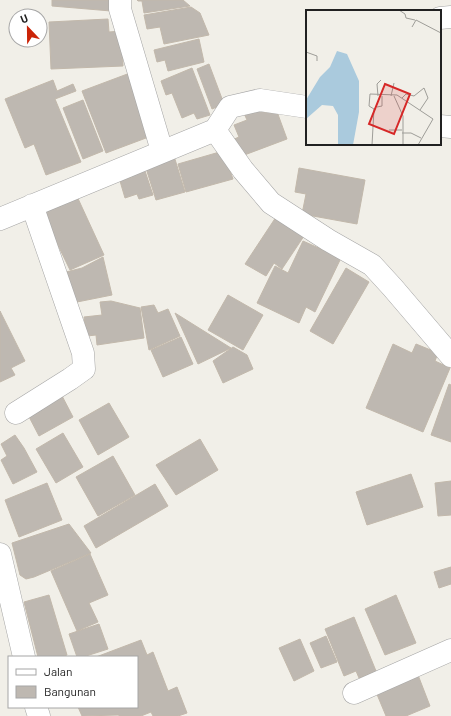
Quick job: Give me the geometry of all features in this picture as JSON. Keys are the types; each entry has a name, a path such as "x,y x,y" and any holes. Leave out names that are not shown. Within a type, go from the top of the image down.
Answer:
{"street":[{"path":"120,0 120,9 162,151"},
{"path":"441,18 451,17"},
{"path":"0,219 214,130 230,107 260,100 306,108"},
{"path":"441,126 451,127"},
{"path":"214,130 243,170 271,203 328,240 372,265 394,288 451,356"},
{"path":"16,413 84,369 83,353 32,206"},
{"path":"0,554 24,656"},
{"path":"354,693 451,650"}],"building":[{"path":"52,0 112,0 111,11 52,6"},
{"path":"137,0 183,0 190,6 144,13 142,1"},
{"path":"191,7 200,13 209,35 164,44 160,27 147,29 144,15"},
{"path":"108,19 109,32 122,31 123,66 51,69 49,22"},
{"path":"199,39 204,62 168,71 165,60 157,62 154,50"},
{"path":"209,64 224,104 212,109 197,69"},
{"path":"192,68 210,115 197,119 194,113 182,118 172,93 166,95 161,81"},
{"path":"130,73 154,135 106,153 82,91"},
{"path":"53,80 57,91 73,84 76,91 55,99 81,162 46,175 34,144 25,148 5,99"},
{"path":"83,100 103,151 83,159 63,108"},
{"path":"262,105 265,113 276,109 287,139 239,157 232,140 239,137 234,125 247,120 243,111"},
{"path":"223,151 233,179 186,192 178,164"},
{"path":"174,156 185,192 156,200 145,165"},
{"path":"143,165 153,195 139,199 137,194 125,198 120,181 132,177 130,169"},
{"path":"299,168 365,180 357,224 302,214 306,194 295,192"},
{"path":"75,192 104,255 70,270 40,208"},
{"path":"276,217 304,236 282,269 274,263 266,276 245,264"},
{"path":"303,241 341,258 315,312 306,307 299,323 257,303 275,266 288,273"},
{"path":"103,257 112,295 72,303 66,272 82,268"},
{"path":"346,268 369,282 333,344 310,331"},
{"path":"228,295 263,315 243,350 208,330"},
{"path":"111,301 140,308 144,338 97,345 96,335 87,336 84,317 102,315 100,302"},
{"path":"154,305 158,313 168,309 180,336 149,350 141,307"},
{"path":"0,311 25,361 11,368 15,375 0,382"},
{"path":"175,313 231,348 198,364"},
{"path":"181,337 193,364 163,377 151,350"},
{"path":"393,344 412,353 416,344 438,353 435,361 450,368 423,432 366,408"},
{"path":"233,347 247,355 253,369 223,383 213,361"},
{"path":"449,384 451,385 451,442 431,435"},
{"path":"60,392 73,417 39,436 26,411"},
{"path":"109,403 129,437 98,455 79,420"},
{"path":"63,433 83,467 56,483 36,449"},
{"path":"15,435 37,472 13,484 1,460 7,456 1,444"},
{"path":"200,439 218,470 176,495 156,465"},
{"path":"113,456 135,495 98,516 76,477"},
{"path":"411,474 423,507 367,525 356,492"},
{"path":"451,481 451,515 438,516 435,483"},
{"path":"47,483 62,520 19,537 5,500"},
{"path":"155,484 168,506 96,548 84,526"},
{"path":"69,524 91,553 34,577 26,579 20,575 12,543"},
{"path":"90,554 108,595 89,603 98,622 77,631 51,571"},
{"path":"451,567 451,584 439,588 434,572"},
{"path":"49,595 67,655 38,656 24,602"},
{"path":"396,595 416,643 385,655 365,609"},
{"path":"354,617 376,671 359,678 356,671 344,676 325,629"},
{"path":"99,624 108,649 86,656 77,656 69,634"},
{"path":"326,636 337,662 321,668 310,643"},
{"path":"300,639 314,671 294,681 279,648"},
{"path":"141,640 147,655 153,652 168,691 177,687 187,713 178,716 153,716 151,712 141,716 82,716 78,708 138,708 138,656 99,656"},
{"path":"418,675 430,706 406,716 386,716 376,692"}]}
